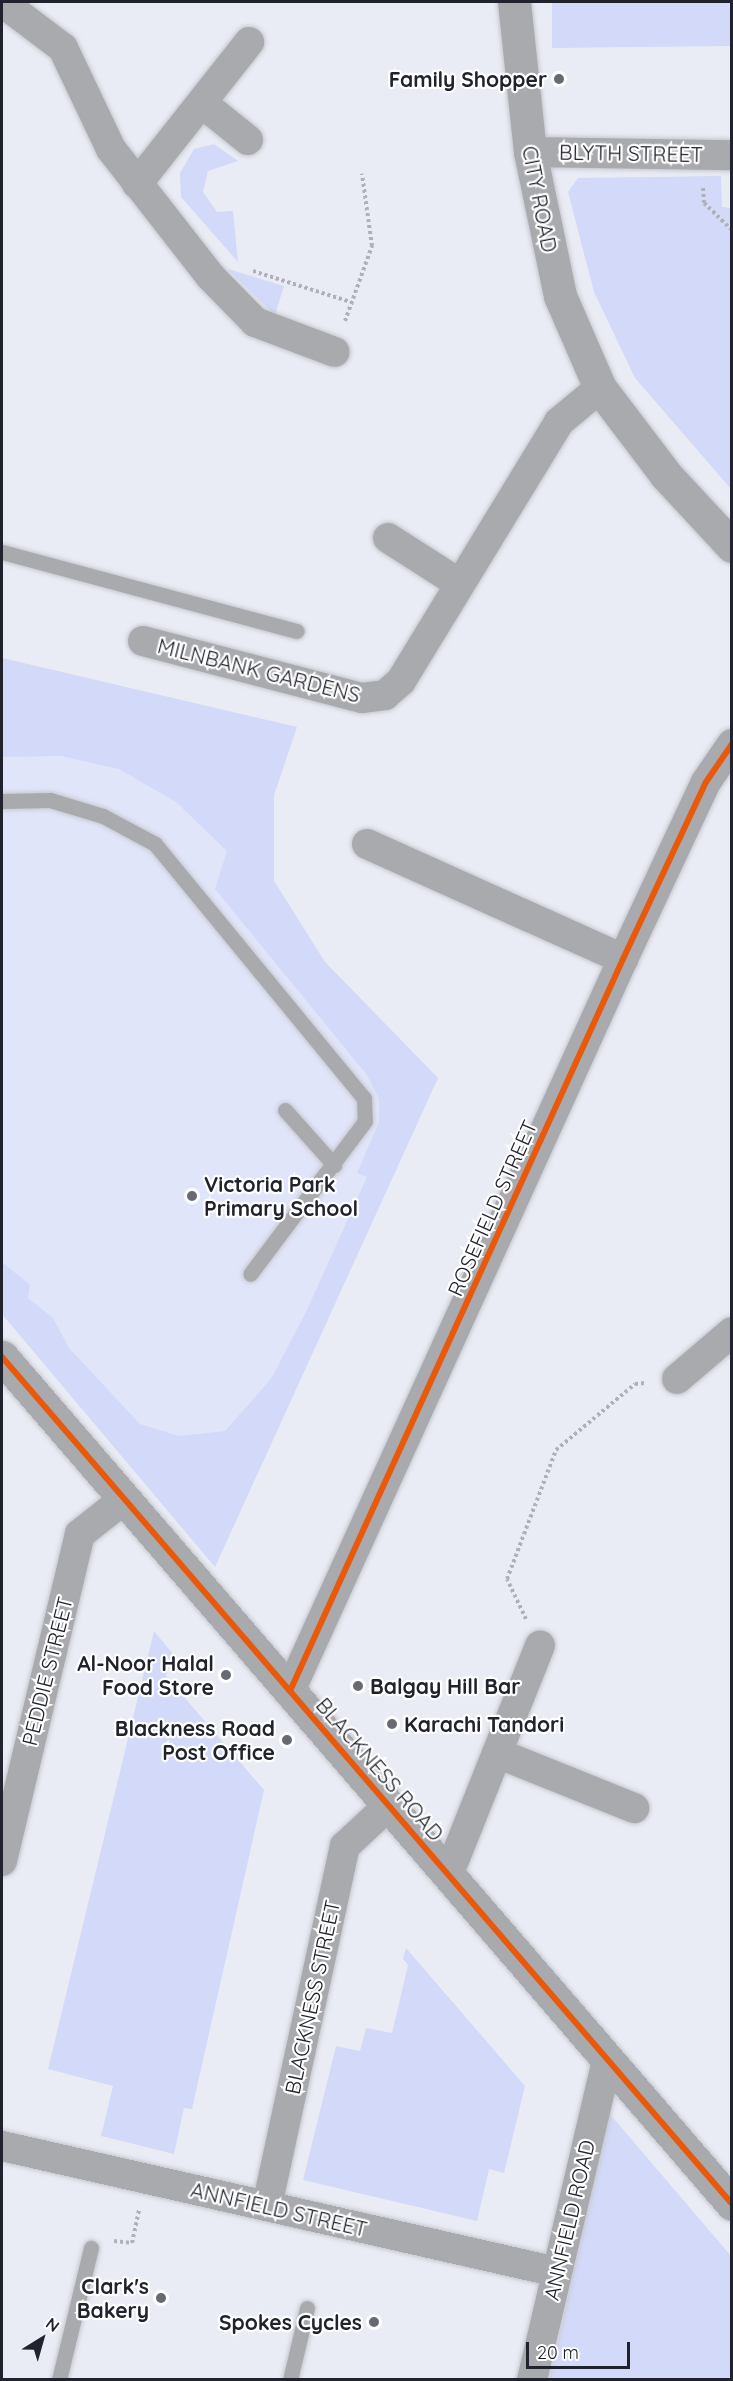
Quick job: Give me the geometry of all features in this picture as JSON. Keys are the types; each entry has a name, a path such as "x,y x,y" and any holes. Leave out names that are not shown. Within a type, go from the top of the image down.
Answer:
{"street":[{"path":"2,2 63,48 111,149 211,277 255,322 335,352"},
{"name":"CITY ROAD","path":"514,2 530,152 560,296 600,388 666,475 732,546"},
{"path":"137,184 249,42"},
{"path":"202,103 248,140"},
{"name":"BLYTH STREET","path":"530,152 732,155"},
{"name":"MILNBANK GARDENS","path":"143,640 362,698 385,695 401,681 559,422 600,388"},
{"path":"388,538 460,584"},
{"name":"ROSEFIELD STREET","path":"290,1691 623,959 706,782 732,744"},
{"path":"367,844 623,959"},
{"path":"677,1379 727,1345"},
{"name":"BLACKNESS ROAD","path":"2,1357 732,2204"},
{"name":"PEDDIE STREET","path":"2,1861 80,1533 123,1500"},
{"path":"448,1873 540,1646"},
{"path":"497,1753 634,1808"},
{"name":"BLACKNESS STREET","path":"267,2206 345,1846 388,1806"},
{"name":"ANNFIELD ROAD","path":"532,2379 607,2060"},
{"name":"ANNFIELD STREET","path":"2,2146 557,2272"}],"lane":[{"path":"2,552 297,631"},
{"path":"2,801 50,800 103,816 155,844 364,1098 365,1121 250,1274"},
{"path":"285,1110 334,1165"},
{"path":"59,2379 91,2248"},
{"path":"290,2379 307,2308"}],"path":[{"path":"700,154 704,203 732,230"},
{"path":"335,352 372,246 362,174"},
{"path":"211,277 226,262 351,302"},
{"path":"540,1646 507,1579 556,1450 635,1384 677,1379"},
{"path":"133,2235 140,2205"}],"shaded area":[{"path":"732,2 731,46 552,48 552,3"},
{"path":"214,144 238,161 208,171 203,192 217,212 233,211 238,262 181,197 180,173 194,149"},
{"path":"721,176 722,207 732,208 731,489 635,378 594,292 568,192 578,178"},
{"path":"228,269 284,286 275,315"},
{"name":"Victoria Park Primary School","path":"2,658 297,727 274,795 274,881 325,962 438,1078 215,1567 2,1314"},
{"path":"2,658 297,727 274,795 274,881 325,962 438,1078 215,1567 2,1314 2,1262 30,1285 28,1298 53,1318 69,1348 140,1424 179,1436 225,1431 271,1379 306,1312 367,1177 357,1173 379,1122 379,1099 367,1075 215,889 227,851 176,802 119,769 61,756 2,757"},
{"path":"154,1631 173,1654 166,1676 264,1790 192,2109 184,2108 174,2154 101,2136 113,2086 48,2069"},
{"path":"406,1948 525,2086 504,2173 489,2169 477,2221 303,2180 336,2046 360,2051 366,2028 392,2033 408,1965 403,1959"},
{"path":"609,2113 731,2256 731,2379 549,2380"}],"cycle path":[{"path":"290,1691 623,959 706,782 732,744"},
{"path":"2,1357 732,2204"}],"place":[{"name":"Family Shopper","path":"559,79"},
{"name":"Victoria Park Primary School","path":"192,1196"},
{"name":"Al-Noor Halal Food Store","path":"226,1675"},
{"name":"Balgay Hill Bar","path":"358,1686"},
{"name":"Karachi Tandori","path":"392,1724"},
{"name":"Blackness Road Post Office","path":"287,1740"},
{"name":"Clark's Bakery","path":"161,2298"},
{"name":"Spokes Cycles","path":"374,2322"}]}
